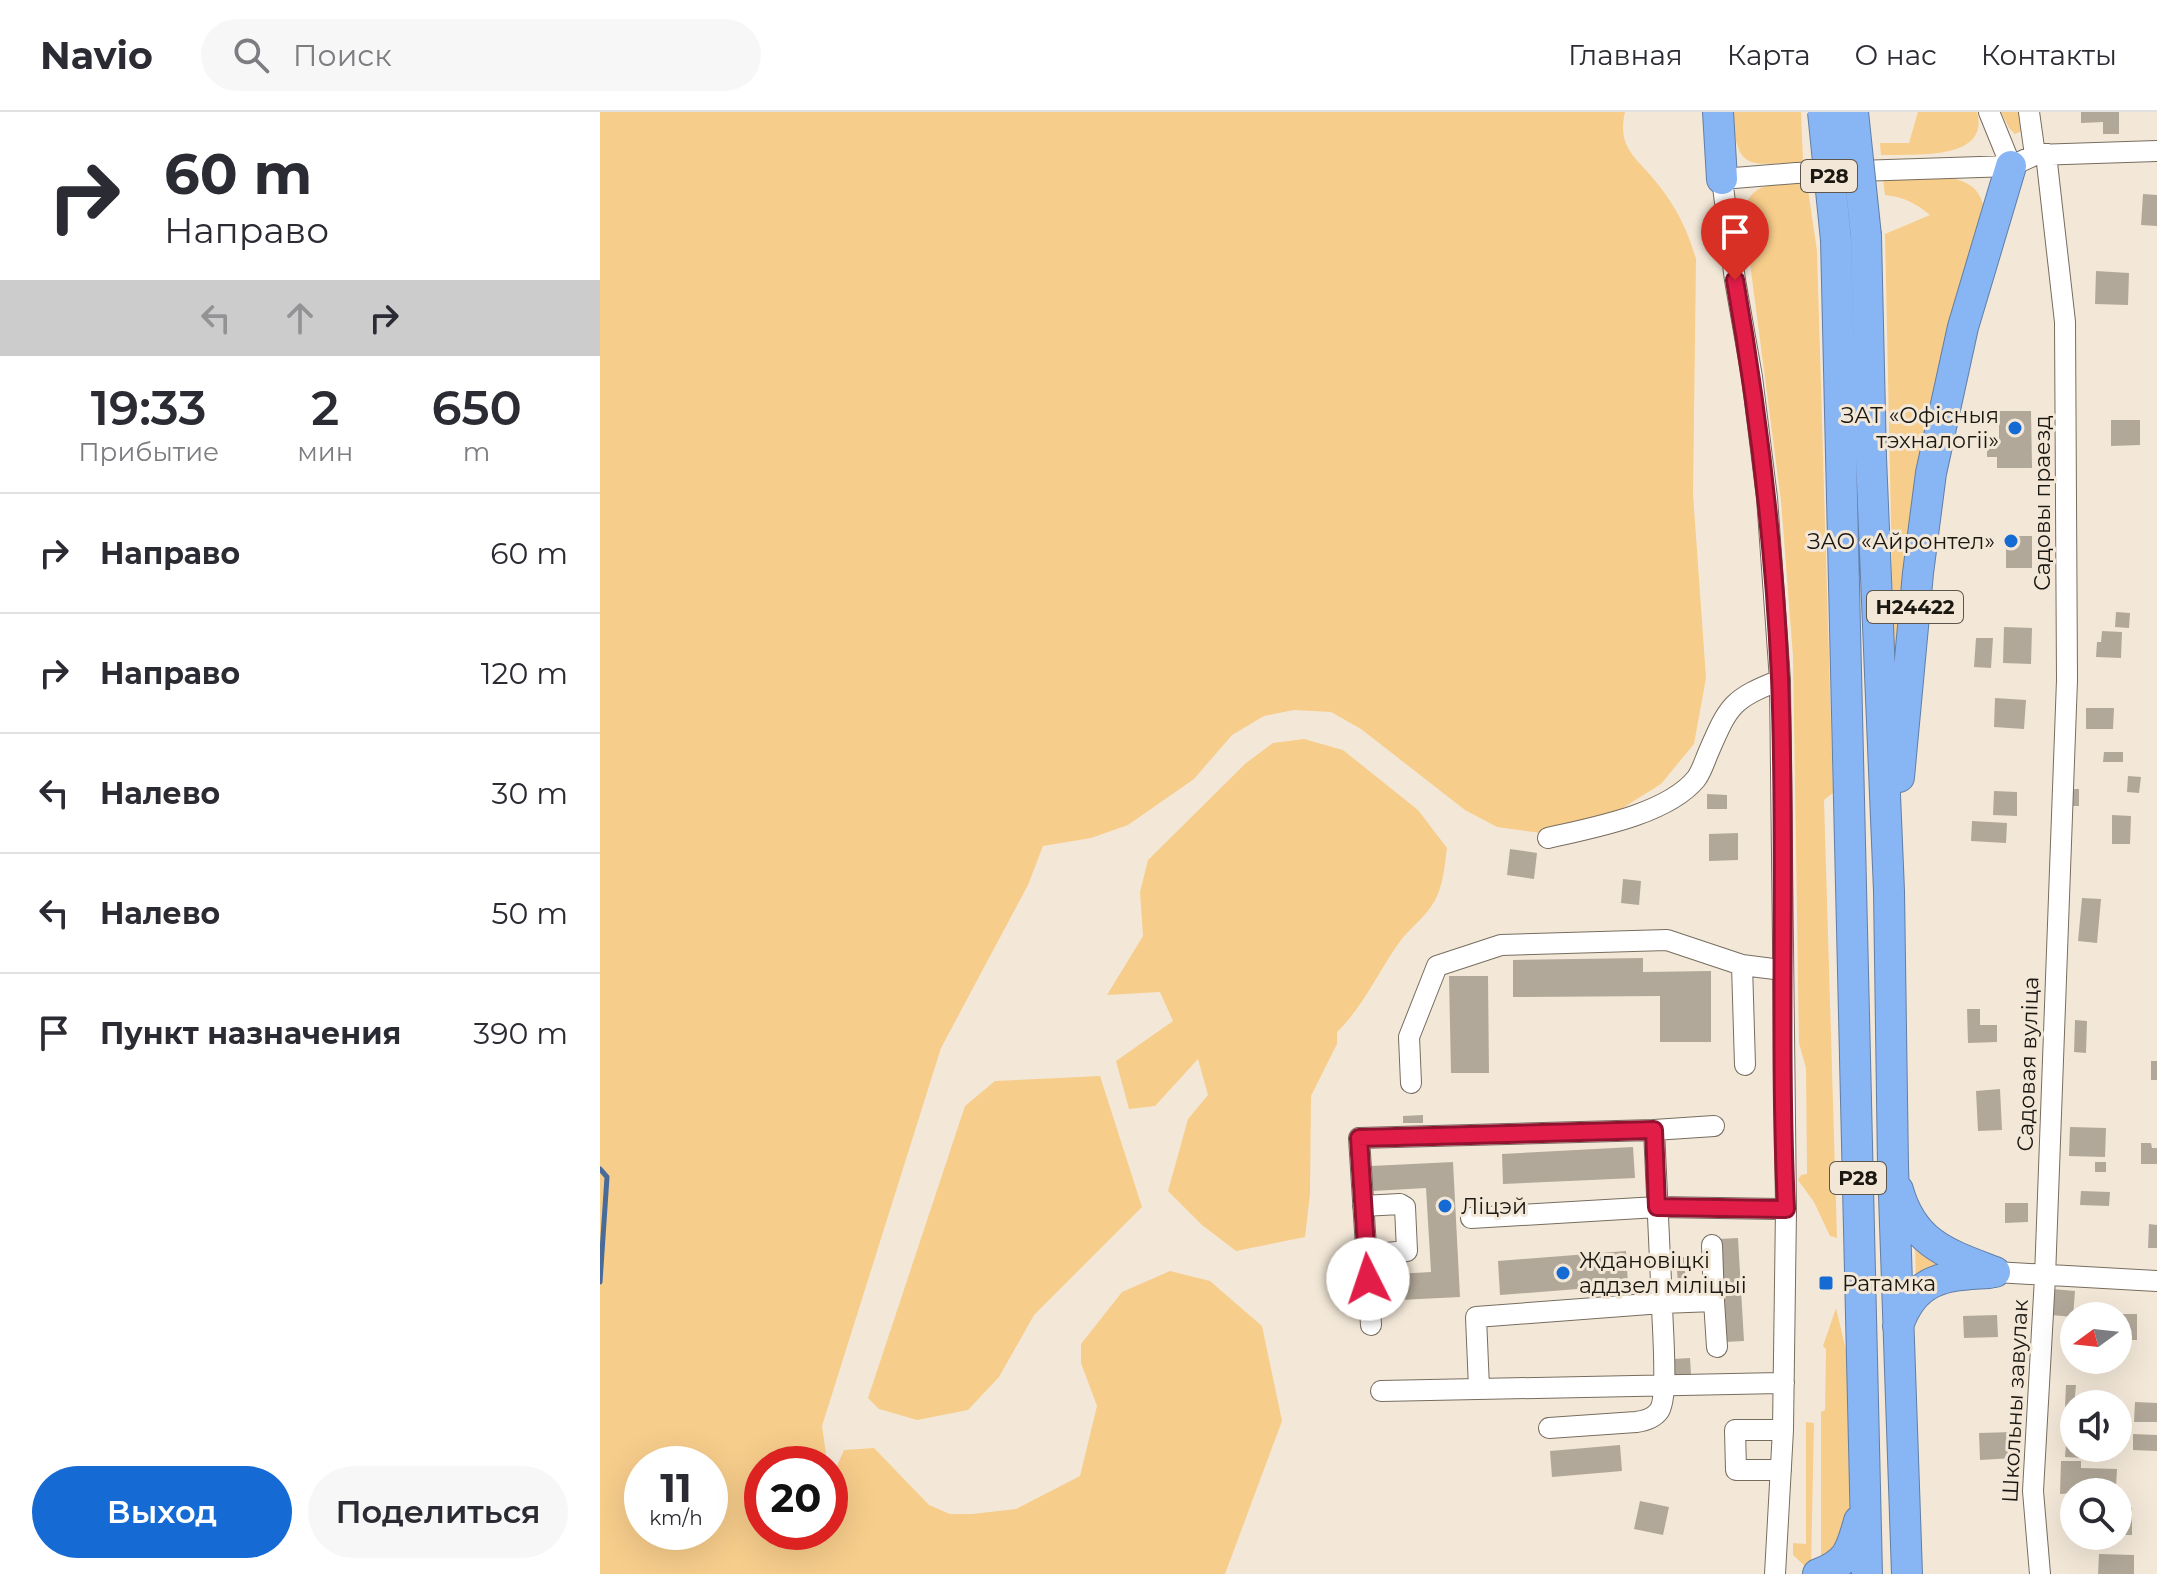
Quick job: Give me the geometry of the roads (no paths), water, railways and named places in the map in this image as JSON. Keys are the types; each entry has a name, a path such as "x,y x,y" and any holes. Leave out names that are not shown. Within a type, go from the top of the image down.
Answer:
{"highway":[{"path":"1718,112 1722,179"},
{"name":"Р28","path":"1823,112 1836,240 1867,1574"},
{"name":"Р28","path":"1853,112 1866,236 1871,457 1889,891 1893,1166 1907,1574"},
{"name":"Н24422","path":"1889,891 1918,573 1931,473 1963,327 2031,158"},
{"path":"1893,1166 1899,1195 1925,1239 1943,1253 1995,1272"},
{"path":"1898,1328 1904,1307 1914,1293 1927,1284 1959,1274 1995,1272"},
{"path":"1818,1574 1850,1554 1865,1488"}],"street":[{"path":"1989,112 2031,158"},
{"path":"2029,112 2031,158"},
{"path":"1775,1574 1783,1430 1786,1209 1780,680 1767,498 1722,179 2157,151"},
{"name":"Садовы праезд","path":"2031,158 2065,322 2067,680 2059,852"},
{"path":"1548,838 1607,825 1642,813 1683,792 1698,777 1731,705 1780,680"},
{"name":"Садовая вуліца","path":"2045,1277 2059,852"},
{"path":"1411,1083 1409,1037 1437,966 1501,945 1667,940 1742,965 1782,970"},
{"path":"1742,965 1745,1065"},
{"path":"1371,1325 1359,1138 1714,1126"},
{"path":"1549,1428 1645,1420 1659,1411 1663,1401 1654,1130"},
{"path":"1363,1206 1400,1204 1405,1207 1407,1251 1366,1255"},
{"path":"1471,1218 1657,1207 1786,1209"},
{"path":"1712,1245 1717,1347"},
{"path":"1995,1272 2157,1281"},
{"name":"Школьны завулак","path":"2040,1574 2033,1491 2045,1277"},
{"path":"1479,1388 1476,1317 1714,1301"},
{"path":"1381,1391 1784,1383"},
{"path":"1781,1470 1736,1470 1735,1430 1783,1430"}],"waterway":[{"path":"600,1169 607,1177 600,1282"}],"place":[{"name":"ЗАТ «Офісныя тэхналогіі»","path":"2015,428"},
{"name":"ЗАО «Айронтел»","path":"2011,541"},
{"name":"Ліцэй","path":"1445,1206"},
{"name":"Ждановіцкі аддзел міліцыі","path":"1563,1273"},
{"name":"Ратамка","path":"1826,1283"}]}
